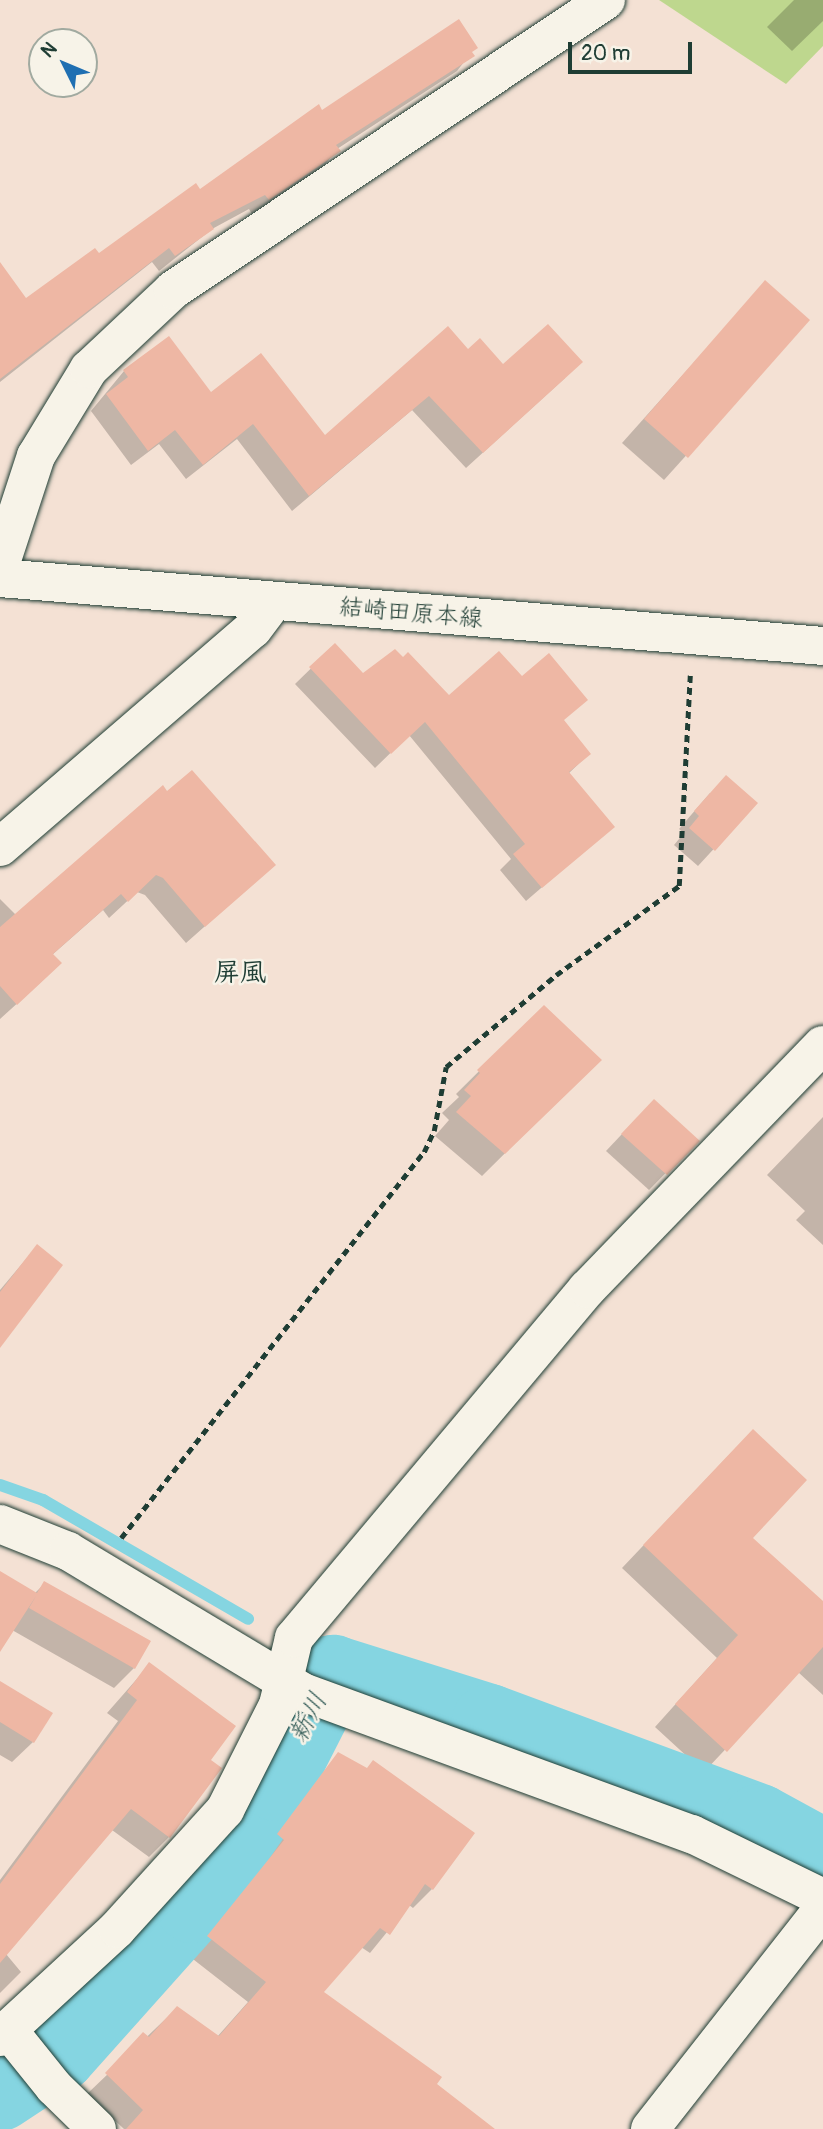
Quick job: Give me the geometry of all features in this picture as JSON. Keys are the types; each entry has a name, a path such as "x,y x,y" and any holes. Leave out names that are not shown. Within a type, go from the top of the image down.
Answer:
{"street":[{"path":"0,566 36,456 89,369 173,290 606,0"},
{"name":"結崎田原本線","path":"0,578 823,646"},
{"path":"0,847 253,629 273,602"},
{"path":"97,2129 4,2034 117,1928 225,1810 278,1705 294,1638 587,1289 823,1045"},
{"path":"0,1524 95,1568 283,1677 303,1692 692,1834 823,1898"},
{"path":"650,2129 823,1908"}],"path":[{"path":"95,1568 424,1152 434,1131 446,1067 556,975 679,886 693,635"}],"green space":[{"path":"659,0 823,0 823,46 786,84"}],"building":[{"path":"459,19 478,48 472,52 475,56 336,145 341,151 269,200 265,195 210,223 214,229 175,256 169,248 0,379 0,262 26,298 95,248 99,253 196,183 200,189 319,104 322,110"},
{"path":"765,280 810,320 688,458 644,419"},
{"path":"548,324 583,362 483,453 429,396 309,496 253,424 203,465 175,430 148,451 106,394 128,377 123,370 169,336 211,392 261,353 325,435 448,326 468,349 480,338 503,364"},
{"path":"335,643 363,673 395,649 403,657 408,652 449,695 499,651 522,676 549,653 588,700 564,720 591,754 569,772 615,827 542,888 513,854 525,844 425,722 391,754 309,667"},
{"path":"192,770 276,865 205,927 163,878 156,875 128,902 121,894 53,954 62,963 17,1005 0,986 0,927 163,785 167,791"},
{"path":"726,775 758,803 715,851 689,828 699,816 694,811"},
{"path":"544,1005 602,1060 505,1154 456,1112 471,1096 464,1090 480,1073 477,1070"},
{"path":"654,1099 700,1141 667,1175 621,1134"},
{"path":"37,1244 63,1265 0,1348 0,1292"},
{"path":"753,1429 807,1480 753,1538 823,1601 823,1647 727,1752 675,1704 738,1635 643,1545"},
{"path":"0,1571 37,1593 44,1581 151,1641 135,1669 29,1608 36,1596 0,1652"},
{"path":"149,1662 236,1726 211,1760 222,1768 170,1838 131,1809 0,1963 0,1884 137,1700 127,1692"},
{"path":"0,1681 53,1713 34,1743 0,1722"},
{"path":"338,1752 367,1768 373,1760 475,1833 433,1890 425,1884 390,1935 380,1928 324,1992 442,2077 437,2084 495,2129 126,2129 143,2110 105,2073 143,2032 149,2037 177,2006 219,2036 266,1982 207,1936 284,1840 277,1834"}],"waterway":[{"path":"0,1485 43,1500 248,1619"},
{"path":"319,1663 333,1672"},
{"name":"新川","path":"0,2094 59,2055 192,1906 276,1784 333,1672 489,1721 759,1821 823,1856"}],"district":[{"name":"屏風","path":"240,974"}]}
